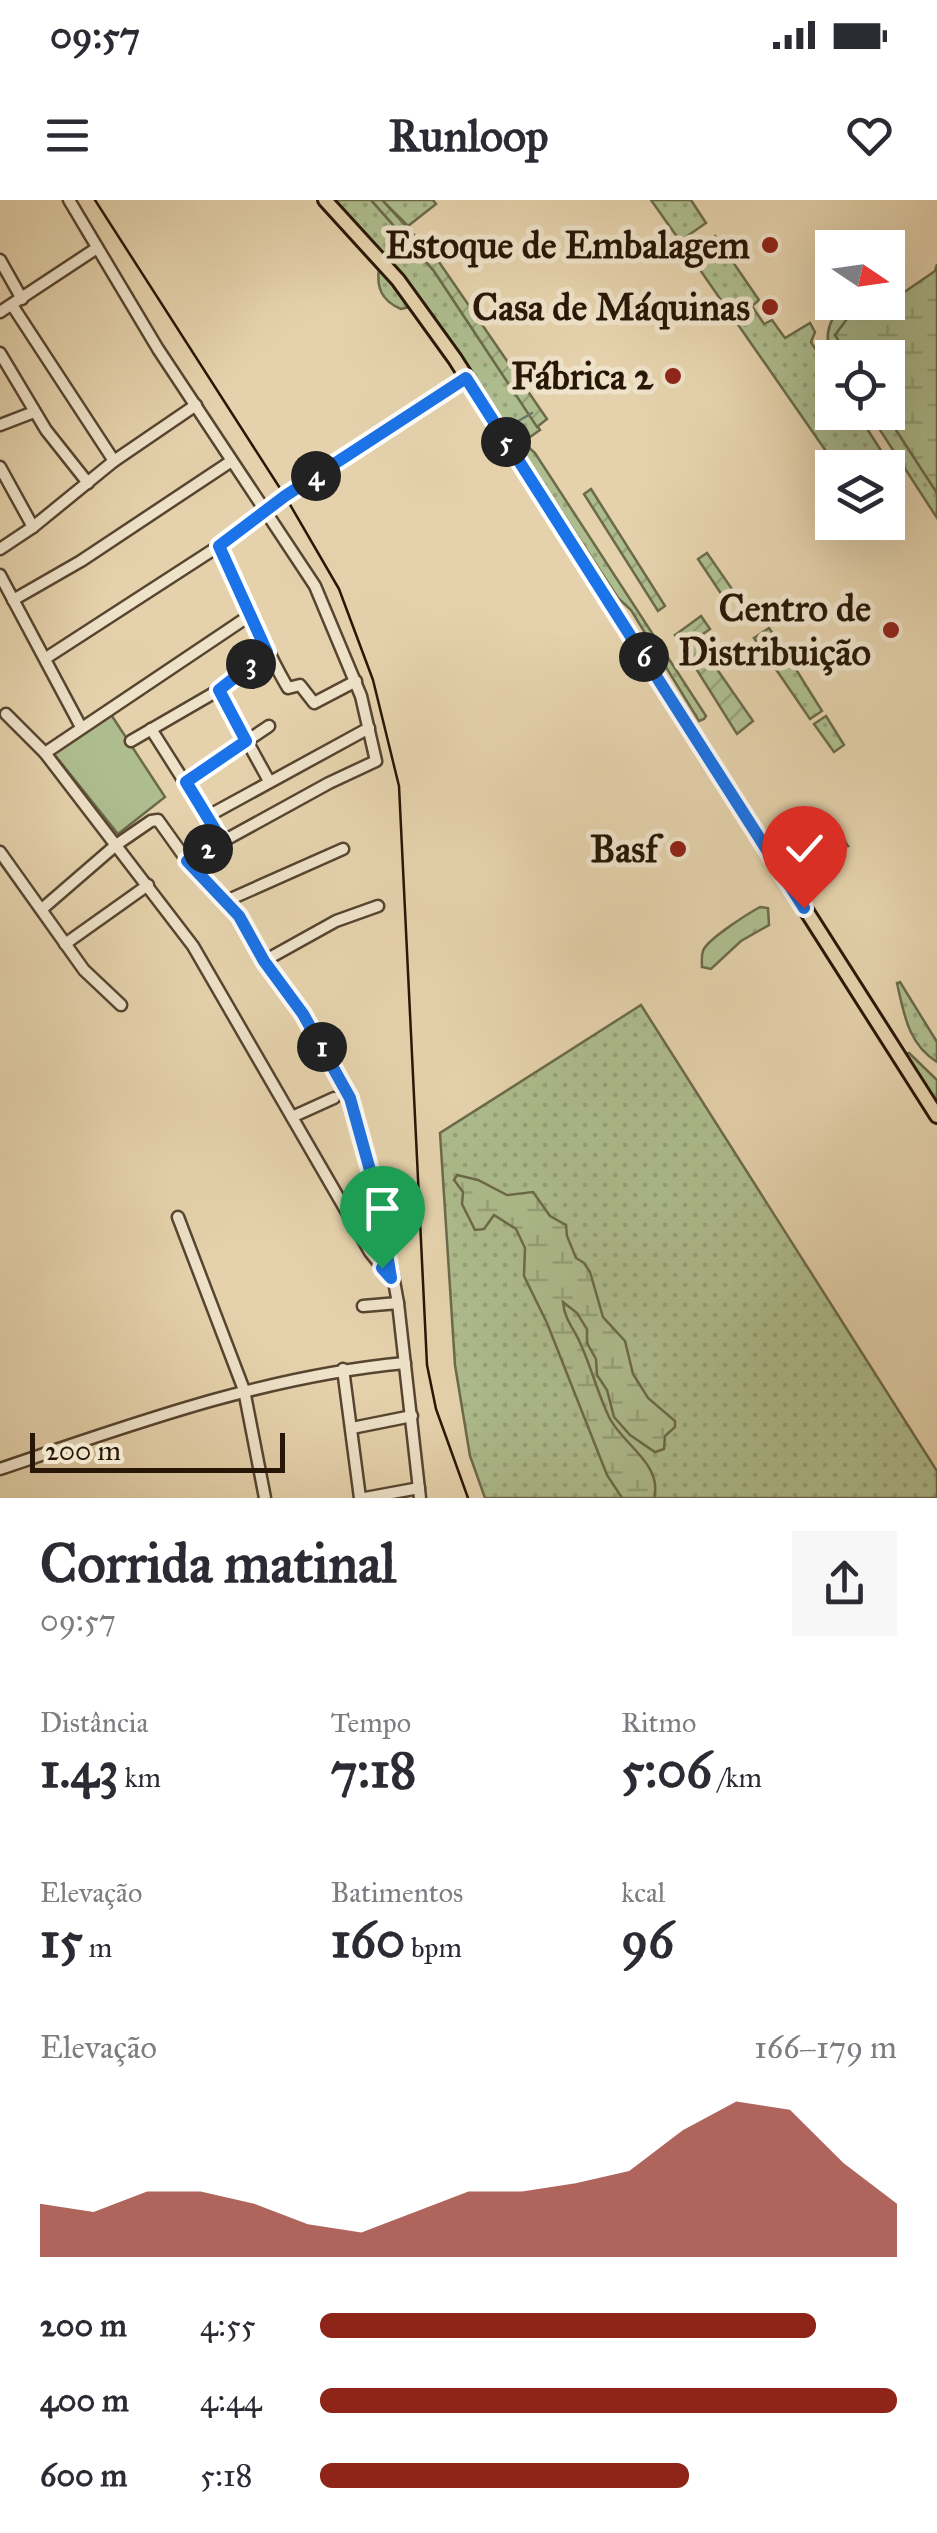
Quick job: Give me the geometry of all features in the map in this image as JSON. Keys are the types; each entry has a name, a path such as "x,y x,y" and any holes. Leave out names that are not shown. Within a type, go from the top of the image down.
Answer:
{"main road":[{"path":"325,200 398,280 466,378 937,1116"}],"street":[{"path":"69,200 230,462 296,553 320,595 356,681 376,761 187,861"},
{"path":"0,312 96,248"},
{"path":"0,260 17,302 114,461"},
{"path":"0,353 34,412 88,483"},
{"path":"46,658 466,378"},
{"path":"0,550 114,461 196,406"},
{"path":"0,425 34,412"},
{"path":"13,600 80,561 230,462"},
{"path":"0,467 33,527"},
{"path":"219,546 267,652 288,688 300,685 312,703 356,681"},
{"path":"2,583 81,727"},
{"path":"45,753 252,614"},
{"path":"130,741 219,690 267,652"},
{"path":"219,690 268,781"},
{"path":"6,714 45,753 201,958 377,1263 391,1278"},
{"path":"186,782 269,726"},
{"path":"208,816 369,728"},
{"path":"152,729 222,841"},
{"path":"42,909 116,845 158,820 187,861 239,916 264,961 303,1014 354,1106 378,1199 398,1303 420,1493 363,1498 343,1369"},
{"path":"226,901 344,849"},
{"path":"0,852 84,970 121,1005"},
{"path":"64,944 148,885"},
{"path":"264,961 336,922 378,906"},
{"path":"292,1116 334,1098"},
{"path":"178,1217 244,1390 266,1498"},
{"path":"363,1306 398,1303"},
{"path":"0,1469 244,1390 343,1369 405,1362"},
{"path":"352,1428 412,1416"}],"green space":[{"path":"330,200 371,200 434,271 540,430 523,442 535,453 706,716 704,719 699,721 631,610 618,598 521,449 430,320"},
{"path":"371,200 382,200 439,262 547,419 537,427 434,271"},
{"path":"382,200 433,200 436,204 408,226"},
{"path":"651,200 691,200 706,223 680,241"},
{"path":"715,236 759,300 752,306 764,324 772,320 785,338 810,323 815,332 811,342 815,348 815,430 868,430 881,450 825,450 689,254"},
{"path":"937,264 937,493 896,430 905,430 905,340 838,340 835,335 846,320 905,320 905,292 935,271"},
{"path":"379,268 410,307 401,309 385,298 378,282"},
{"path":"832,320 847,320 836,335 839,340 828,340"},
{"path":"880,430 896,430 937,493 937,518 905,469 905,450 893,450"},
{"path":"591,489 665,606 658,611 584,494"},
{"path":"707,553 732,589 722,595 698,559"},
{"path":"701,616 710,629 696,639 753,721 737,734 675,635"},
{"path":"769,628 783,649 769,659 754,638"},
{"path":"787,655 822,711 810,719 773,665"},
{"path":"110,713 165,797 118,834 54,754"},
{"path":"826,716 844,745 834,752 814,724"},
{"path":"829,816 848,846 831,848 816,824"},
{"path":"760,907 768,908 769,925 741,941 711,969 702,967 706,946"},
{"path":"900,982 937,1042 937,1062 913,1037 902,1006 897,983"},
{"path":"641,1005 937,1471 937,1498 485,1498 470,1456 455,1365 440,1133"},
{"path":"906,1054 937,1080 937,1104"},
{"path":"457,1175 478,1180 507,1195 533,1192 550,1216 566,1225 576,1258 590,1272 603,1317 625,1341 633,1374 648,1398 675,1421 675,1427 665,1436 664,1449 655,1452 630,1435 614,1417 587,1343 587,1329 577,1313 563,1302 610,1419 653,1475 654,1498 622,1498 607,1475 547,1323 524,1276 525,1248 516,1229 494,1215 484,1229 475,1230 462,1204 463,1192 454,1180"}],"waterway":[{"path":"508,427 532,413"}],"tram line":[{"path":"95,200 285,496 339,589 373,680 399,786 427,1365 436,1409 468,1498"}],"place":[{"name":"Estoque de Embalagem","path":"770,245"},
{"name":"Casa de Máquinas","path":"770,307"},
{"name":"Fábrica 2","path":"673,376"},
{"name":"Centro de Distribuição","path":"891,630"},
{"name":"Basf","path":"678,849"}],"route":[{"path":"382,1268 391,1278 378,1199 354,1106 303,1014 264,961 239,916 187,861 222,841 186,782 246,741 219,690 267,652 219,546 285,496 466,378 804,908"}]}
